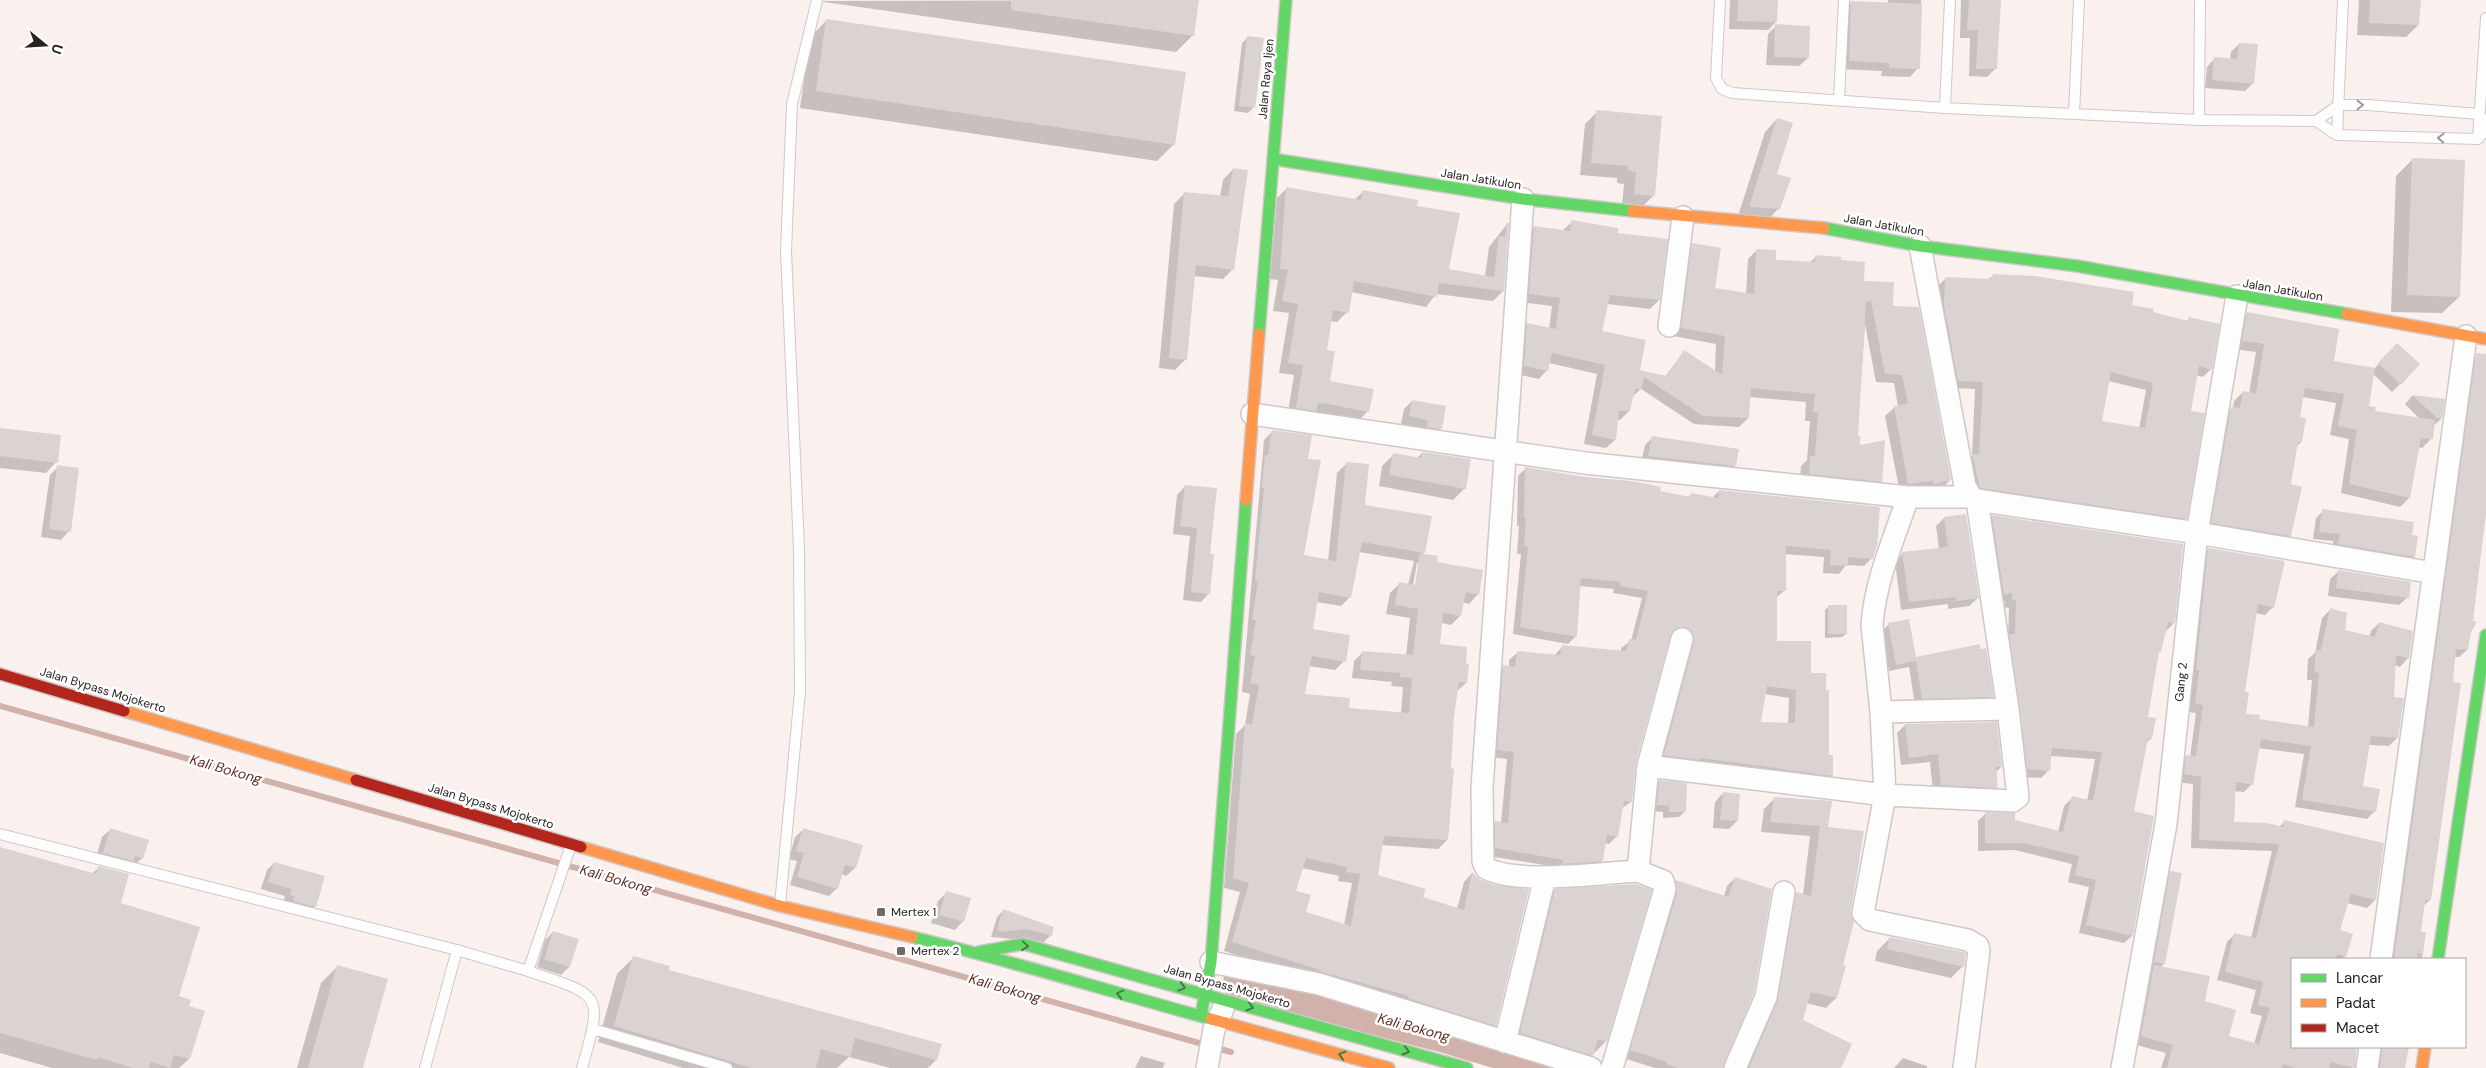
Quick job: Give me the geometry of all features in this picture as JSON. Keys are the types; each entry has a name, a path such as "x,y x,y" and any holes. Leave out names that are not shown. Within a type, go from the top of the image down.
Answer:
{"main road":[{"name":"Jalan Raya Ijen","path":"1210,1021 1203,993 1211,962 1252,414 1286,0"},
{"name":"Jalan Jatikulon","path":"1274,159 1523,199 1683,217 1833,230 1920,246 2077,266 2237,296 2476,337"},
{"path":"2438,958 2486,635"},
{"name":"Jalan Bypass Mojokerto","path":"0,674 780,906 978,953 1016,966 1210,1021 1389,1068"},
{"name":"Jalan Bypass Mojokerto","path":"978,953 1023,944 1467,1068"},
{"path":"2422,1068 2425,1048"}],"street":[{"path":"1523,199 1482,788 1483,861 1486,868 1498,873 1545,877 1638,871 1663,881 1665,889 1612,1068"},
{"path":"1669,326 1683,217"},
{"path":"1648,766 1885,795 2016,800 2018,794 2008,709 1974,498 1965,486 1920,246"},
{"name":"Gang 2","path":"2122,1068 2166,824 2197,533 2237,296"},
{"path":"2381,958 2434,573 2476,337"},
{"path":"1252,414 1594,464 1908,497 1974,498 2434,573"},
{"path":"1908,497 1881,578 1873,612 1872,625 1885,795 1863,913 1870,920 1968,940 1978,946 1979,951 1964,1068"},
{"path":"1638,871 1648,766 1682,639"},
{"path":"1880,712 2008,709"},
{"path":"1505,1042 1545,877"},
{"path":"1734,1068 1766,997 1784,892"},
{"path":"1211,962 1319,984 1592,1068"},
{"path":"1208,1061 1210,1021 1228,1001"},
{"path":"2367,1068 2370,1048"}],"lane":[{"path":"780,906 800,692 799,549 786,251 792,104 817,0"},
{"path":"1720,0 1716,78 1722,88 1732,93 1839,99 1944,108 2199,120 2316,121 2337,135 2478,139 2486,130"},
{"path":"1839,99 1844,0"},
{"path":"1944,108 1950,0"},
{"path":"2074,114 2079,0"},
{"path":"2199,120 2200,0"},
{"path":"2337,135 2343,0"},
{"path":"2478,139 2486,18"},
{"path":"2316,121 2339,105 2368,105 2479,114"},
{"path":"2479,114 2486,124"},
{"path":"0,834 457,950 528,970 578,988 587,994 595,1012 593,1029 582,1068"},
{"path":"528,970 571,844"},
{"path":"425,1068 457,950"},
{"path":"593,1029 727,1068"}],"building":[{"path":"1011,0 1199,0 1194,36 1011,10"},
{"path":"1738,0 1778,0 1777,22 1737,21"},
{"path":"1969,0 2001,0 1997,69 1976,69 1978,30 1967,30"},
{"path":"2370,0 2421,0 2419,25 2369,23"},
{"path":"1851,1 1922,4 1920,69 1889,68 1889,63 1849,61"},
{"path":"826,19 1186,72 1175,145 816,91"},
{"path":"1775,24 1810,26 1809,58 1774,57"},
{"path":"1247,36 1264,38 1255,108 1239,106"},
{"path":"2239,43 2258,44 2254,84 2212,80 2214,57 2237,59"},
{"path":"1596,110 1662,116 1655,196 1634,194 1636,172 1628,171 1628,166 1591,163"},
{"path":"1777,118 1793,123 1777,174 1791,178 1780,209 1749,207"},
{"path":"2412,158 2465,160 2460,297 2407,295"},
{"path":"1233,168 1248,170 1234,270 1196,265 1187,360 1169,358 1184,192 1228,196"},
{"path":"1286,187 1361,200 1362,190 1418,200 1417,206 1460,213 1449,269 1494,277 1499,236 1505,237 1507,223 1509,223 1504,291 1439,283 1437,297 1354,281 1349,313 1333,310 1327,350 1335,351 1330,381 1374,389 1369,412 1322,403 1318,404 1316,411 1296,408 1303,365 1288,363 1298,304 1282,301 1288,270 1280,269"},
{"path":"1571,220 1618,228 1618,233 1668,239 1660,300 1610,295 1602,331 1646,340 1640,370 1667,376 1684,350 1722,375 1725,336 1681,328 1692,243 1721,248 1715,288 1754,294 1756,249 1776,250 1776,260 1815,262 1815,255 1841,257 1841,260 1865,262 1864,281 1894,282 1893,306 1919,307 1951,480 1933,484 1933,481 1908,484 1894,406 1908,404 1902,375 1885,374 1871,301 1866,302 1858,436 1860,436 1860,445 1885,440 1882,482 1809,474 1810,456 1815,456 1818,413 1813,412 1815,394 1751,388 1749,418 1703,416 1644,377 1641,390 1635,389 1630,411 1619,411 1616,440 1592,435 1605,365 1552,353 1548,371 1524,366 1527,323 1556,329 1560,298 1529,294 1534,226 1570,231"},
{"path":"1993,274 2035,276 2134,292 2132,305 2154,309 2153,312 2188,321 2188,317 2220,324 2212,370 2199,366 2191,411 2205,413 2187,519 1980,488 1972,454 1979,454 1983,382 1958,381 1944,304 1945,277 1992,279","holes":["2111,372 2153,383 2145,428 2102,421"]},
{"path":"2247,312 2339,329 2334,361 2375,368 2369,406 2376,407 2375,411 2435,420 2433,439 2421,438 2410,498 2349,484 2357,430 2338,426 2344,394 2305,388 2300,417 2306,418 2302,442 2298,442 2291,484 2302,487 2291,536 2211,523 2231,407 2240,408 2243,391 2256,393 2264,344 2242,341"},
{"path":"2397,343 2420,364 2401,385 2378,363"},
{"path":"2476,353 2486,354 2486,512 2473,621 2476,621 2476,624 2471,632 2468,650 2456,649 2453,682 2461,683 2431,900 2425,900 2421,932 2426,932 2423,954 2417,953 2417,958 2394,958"},
{"path":"2412,395 2445,399 2442,419 2437,418"},
{"path":"1412,400 1446,406 1442,429 1427,427 1428,420 1409,416"},
{"path":"0,428 61,435 58,463 0,456"},
{"path":"1272,430 1312,435 1308,459 1321,460 1304,555 1336,561 1346,462 1369,464 1365,505 1432,516 1425,553 1362,542 1351,598 1319,592 1313,629 1350,635 1346,662 1312,656 1305,694 1350,698 1349,708 1409,713 1412,678 1400,677 1400,673 1360,670 1362,651 1413,655 1418,609 1395,605 1399,582 1415,585 1420,553 1438,556 1437,562 1483,570 1479,595 1466,592 1461,616 1443,613 1440,644 1467,647 1466,664 1469,664 1467,683 1459,682 1454,717 1451,768 1454,769 1448,840 1384,836 1378,875 1426,889 1423,897 1464,910 1472,872 1481,880 1495,885 1529,889 1496,1026 1408,998 1409,996 1319,971 1232,942 1249,883 1233,878 1245,723 1252,724 1259,685 1250,683 1255,656 1250,655 1256,620 1252,620 1258,581 1255,581 1264,488 1262,488 1265,455 1268,455","holes":["1306,858 1347,867 1346,872 1360,874 1351,926 1306,912 1311,895 1296,891"]},
{"path":"1652,436 1739,449 1736,466 1648,456"},
{"path":"1422,452 1471,459 1466,489 1389,475 1393,453 1421,458"},
{"path":"57,465 79,468 71,532 49,529"},
{"path":"1525,467 1585,477 1632,481 1661,487 1660,491 1690,497 1691,493 1718,498 1719,490 1880,507 1877,546 1873,559 1848,557 1848,566 1830,565 1831,550 1786,546 1786,591 1777,591 1777,641 1811,641 1811,673 1826,673 1826,690 1829,690 1829,755 1833,755 1833,776 1701,758 1700,760 1664,755 1694,642 1691,631 1679,627 1670,636 1636,763 1632,802 1624,801 1618,837 1607,835 1603,861 1562,864 1563,860 1495,848 1495,821 1508,823 1514,752 1497,750 1503,665 1515,667 1517,651 1560,655 1562,645 1626,651 1629,639 1636,640 1648,591 1620,586 1621,582 1581,578 1577,637 1520,627 1528,547 1524,546 1526,518 1524,518","holes":["1767,686 1796,690 1795,723 1761,722"]},
{"path":"1185,485 1217,488 1210,554 1214,554 1210,594 1191,592 1197,528 1180,526"},
{"path":"2322,509 2414,522 2412,535 2418,536 2415,557 2338,544 2340,534 2319,532"},
{"path":"1966,514 1979,598 1956,601 1956,597 1909,602 1902,552 1948,547 1944,517"},
{"path":"1992,515 2183,544 2175,623 2168,622 2161,652 2159,652 2148,717 2156,718 2152,739 2148,738 2134,811 2154,816 2133,936 2086,925 2096,880 2075,875 2079,856 2023,843 1985,843 1985,812 2015,813 2015,820 2063,832 2072,796 2093,801 2102,752 2052,748 2050,771 2027,769 2009,634 2015,634 2016,600 2012,600 2012,593 2004,595"},
{"path":"2208,548 2285,561 2274,608 2258,604 2245,692 2249,692 2246,714 2260,715 2259,719 2314,727 2319,673 2314,672 2316,650 2321,650 2330,608 2347,613 2345,630 2375,637 2379,622 2413,631 2409,659 2396,655 2394,697 2404,698 2398,738 2371,736 2363,786 2380,789 2376,812 2302,800 2311,746 2261,739 2253,785 2236,782 2234,822 2267,823 2283,827 2284,820 2384,843 2376,900 2351,894 2340,930 2353,934 2346,957 2337,954 2336,958 2291,958 2291,1048 2357,1048 2355,1068 2331,1062 2329,1068 2296,1068 2283,1064 2282,1068 2167,1068 2173,1045 2141,1036 2154,965 2210,976 2205,1001 2236,1010 2229,1036 2259,1044 2270,1008 2258,1005 2263,982 2225,972 2234,933 2256,938 2279,844 2199,840 2201,777 2184,774 2186,755 2196,756 2203,705 2195,704 2199,670 2196,670"},
{"path":"2338,570 2411,582 2409,598 2336,588"},
{"path":"1828,605 1847,605 1847,634 1828,634"},
{"path":"1909,619 1916,657 1980,644 1980,649 1986,648 1994,697 1922,699 1916,661 1896,665 1888,623"},
{"path":"1997,722 2002,767 1996,767 1998,788 1941,785 1938,754 1909,758 1905,724"},
{"path":"1659,780 1687,783 1686,812 1669,812 1669,806 1657,805"},
{"path":"1723,792 1740,794 1738,821 1720,820"},
{"path":"1774,797 1832,801 1828,827 1864,831 1851,911 1854,922 1843,965 1846,966 1837,998 1811,992 1803,1020 1852,1044 1841,1068 1749,1068 1778,999 1796,892 1811,896 1820,826 1770,822"},
{"path":"110,828 149,840 143,859 135,856 133,861 103,853"},
{"path":"803,828 863,845 856,868 845,865 838,889 797,877 804,853 796,851"},
{"path":"0,847 96,874 98,866 129,874 121,903 200,927 179,996 191,1000 189,1006 205,1011 190,1059 174,1055 170,1068 151,1062 149,1068 133,1068 98,1057 97,1060 0,1033"},
{"path":"274,862 325,876 316,907 293,901 294,896 290,895 291,889 268,882"},
{"path":"2170,871 2182,873 2165,964 2154,962"},
{"path":"1735,877 1772,889 1754,993 1723,1068 1678,1068 1666,1064 1667,1062 1630,1050 1677,893 1676,880 1728,897"},
{"path":"1636,884 1652,890 1607,1042 1598,1039 1593,1056 1520,1033 1555,889"},
{"path":"946,891 971,898 964,922 939,915"},
{"path":"1003,909 1054,927 1052,936 1027,929 1002,932 997,930"},
{"path":"553,931 579,939 570,967 544,959"},
{"path":"1889,937 1966,953 1964,967 1887,949"},
{"path":"633,956 670,966 669,970 942,1044 937,1060 855,1038 850,1057 821,1049 816,1068 752,1068 614,1026"},
{"path":"337,965 388,979 363,1068 308,1068"},
{"path":"2382,1048 2409,1048 2405,1068 2380,1068"}],"waterway":[{"name":"Kali Bokong","path":"0,706 1231,1052"},
{"name":"Kali Bokong","path":"1241,983 1442,1034 1556,1068"}],"traffic: fast":[{"path":"1259,334 1286,0"},
{"path":"1273,159 1523,199 1633,211"},
{"path":"1824,228 1920,246 2077,266 2347,314"},
{"path":"1201,1015 1211,962 1246,500"},
{"path":"2438,958 2486,635"},
{"path":"912,937 1025,966 1211,1019"},
{"path":"979,952 1023,944 1467,1068"}],"traffic: slow":[{"path":"1633,211 1824,228"},
{"path":"2347,314 2486,339"},
{"path":"1246,500 1259,334"},
{"path":"124,711 356,780"},
{"path":"581,847 780,906 912,937"},
{"path":"1211,1019 1389,1068"},
{"path":"2422,1068 2425,1048"}],"traffic: jam":[{"path":"0,674 124,711"},
{"path":"356,780 581,847"}],"place":[{"name":"Mertex 1","path":"881,912"},
{"name":"Mertex 2","path":"901,951"}]}
